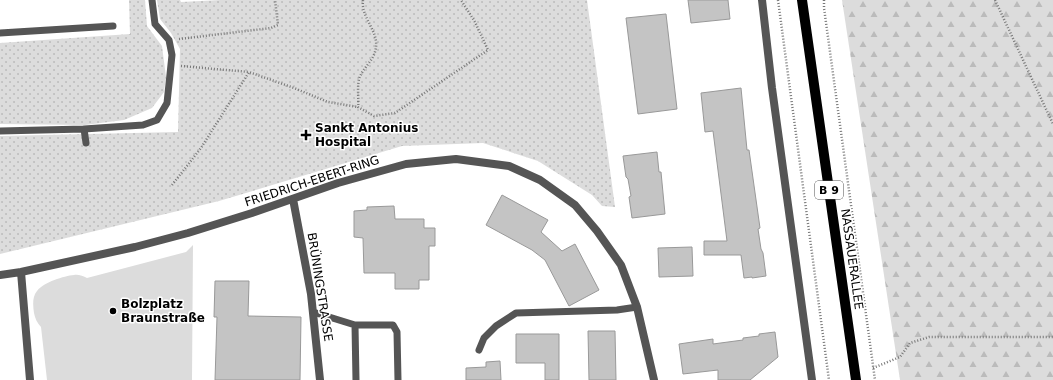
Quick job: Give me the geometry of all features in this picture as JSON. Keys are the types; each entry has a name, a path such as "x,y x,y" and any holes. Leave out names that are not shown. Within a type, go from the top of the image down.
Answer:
{"main road":[{"name":"NASSAUERALLEE","path":"802,0 856,380"}],"street":[{"path":"762,0 773,96 812,380"},
{"name":"FRIEDRICH-EBERT-RING","path":"0,275 21,272 135,247 188,233 338,183 406,164 456,159 509,166 540,180 575,205 597,230 621,265 637,307 654,380"},
{"name":"BRÜNINGSTRASSE","path":"293,199 311,294 320,380"},
{"path":"21,272 30,380"}],"lane":[{"path":"0,131 84,129 144,125 157,120 167,103 172,55 169,40 154,24 152,0"},
{"path":"0,33 112,26"},
{"path":"84,129 86,143"},
{"path":"479,350 484,338 496,326 516,313 617,310 637,307"},
{"path":"313,312 355,326 390,325 396,328 398,380"},
{"path":"355,326 356,380"}],"path":[{"path":"169,40 271,28 278,25 276,0"},
{"path":"358,107 359,79 375,54 376,40 367,21 362,4 363,0"},
{"path":"171,66 249,72 328,102 358,107 374,116 395,113 488,50 475,22 461,0"},
{"path":"778,0 829,380"},
{"path":"824,0 875,380"},
{"path":"995,0 1053,124"},
{"path":"172,185 200,148 249,72"},
{"path":"873,368 900,357 910,343 929,337 1053,337"}],"green space":[{"path":"129,0 145,0 147,26 162,46 166,77 164,92 152,108 124,120 85,125 0,124 0,43 130,34"},
{"name":"Sankt Antonius Hospital","path":"157,0 180,0 181,2 221,0 587,0 615,207 602,206 592,195 538,161 483,143 402,146 219,201 0,254 0,136 178,132 180,49 171,33 160,19"},
{"path":"842,0 1053,0 1053,380 900,380"},
{"name":"Bolzplatz Braunstraße","path":"193,245 192,380 47,380 41,327 36,319 33,307 34,296 40,288 49,282 65,277 77,275 87,278 186,252"}],"building":[{"path":"688,0 728,0 730,19 691,23"},
{"path":"666,14 677,109 638,114 626,18"},
{"path":"741,88 747,150 749,150 760,228 758,229 766,276 752,278 744,278 741,255 704,255 704,241 727,241 713,131 705,132 701,93"},
{"path":"657,152 659,172 661,172 665,214 632,218 629,197 631,196 623,156"},
{"path":"502,195 548,220 541,232 562,251 575,244 599,290 569,306 545,260 532,250 486,225"},
{"path":"394,206 395,219 424,219 424,228 435,228 435,246 429,246 429,280 419,280 419,289 395,289 395,273 364,273 363,238 354,237 354,211 367,210 367,207"},
{"path":"692,247 693,276 659,277 658,248"},
{"path":"215,281 249,281 248,316 301,317 300,380 215,380 217,317 214,317"},
{"path":"588,331 615,331 616,380 589,380"},
{"path":"775,332 778,357 750,380 718,380 718,370 683,374 679,344 713,339 713,344 743,340 743,338 759,336 759,334"},
{"path":"516,334 559,334 559,380 545,380 545,363 516,363"},
{"path":"500,361 501,380 466,380 466,368 486,367 486,362"}],"place":[{"name":"Sankt Antonius Hospital","path":"306,135"},
{"name":"Bolzplatz Braunstraße","path":"113,311"}]}
